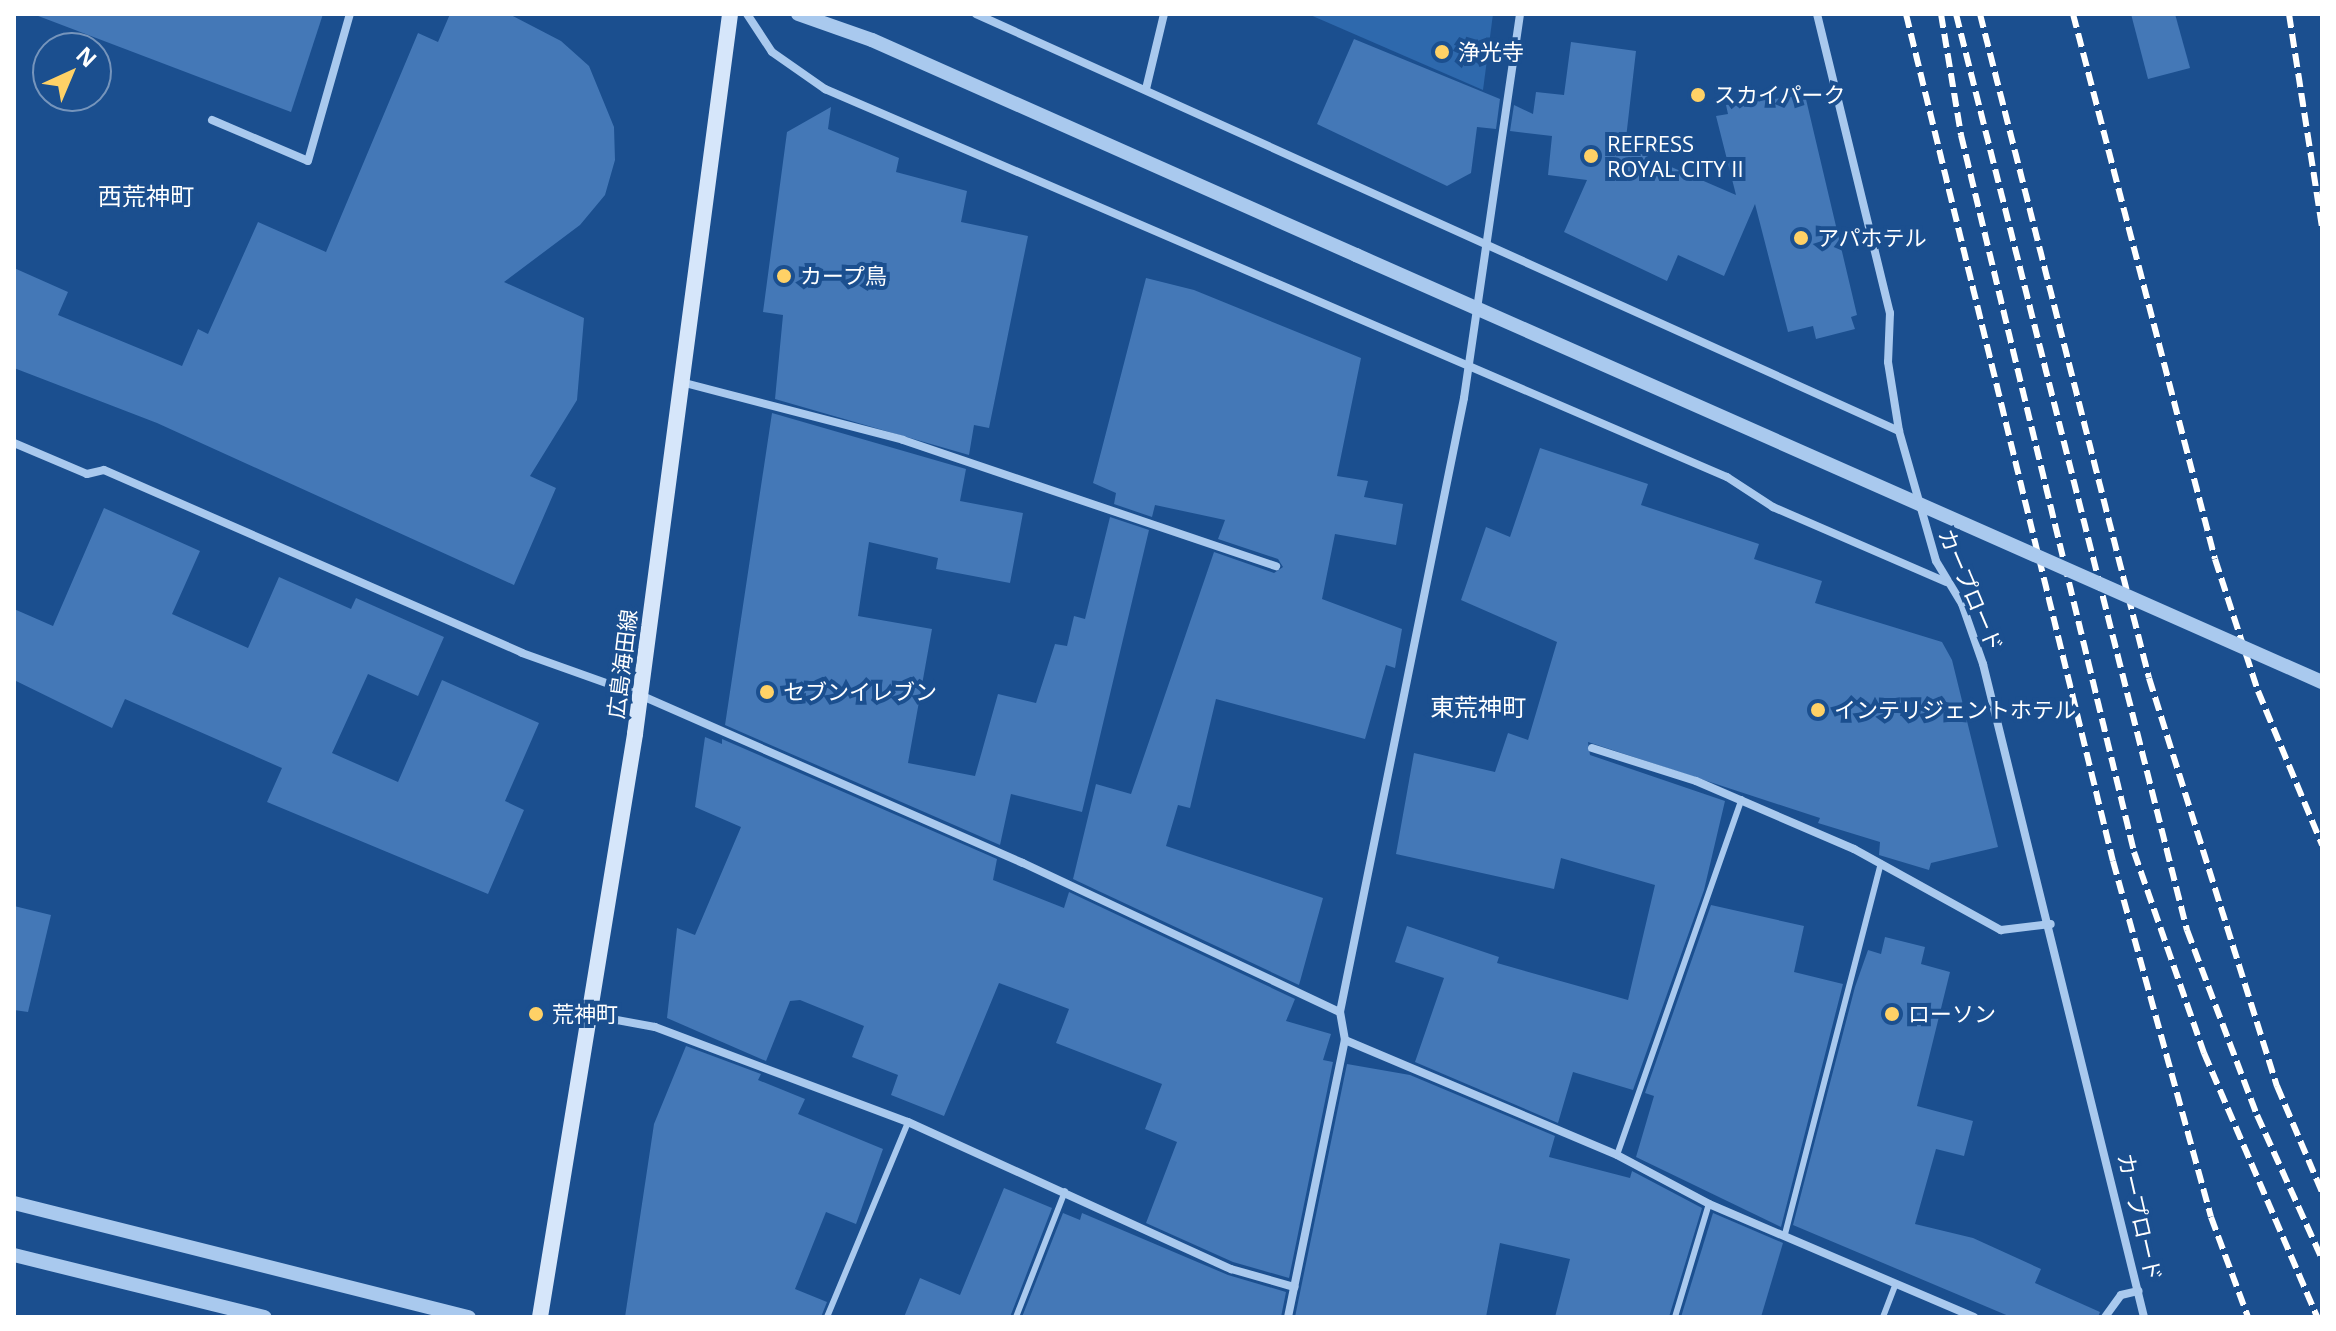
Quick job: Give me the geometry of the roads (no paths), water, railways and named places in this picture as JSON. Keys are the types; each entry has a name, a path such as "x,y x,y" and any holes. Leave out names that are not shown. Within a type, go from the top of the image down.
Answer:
{"main road":[{"name":"広島海田線","path":"540,1317 640,695 730,14"}],"street":[{"path":"212,120 308,161 350,14"},
{"path":"747,14 772,52 825,89 1727,477 1773,507 1947,582"},
{"path":"798,14 872,40 2322,682"},
{"path":"976,14 1899,431"},
{"path":"1146,89 1164,14"},
{"path":"1288,1317 1345,1040 1340,1012 1469,366 1520,14"},
{"name":"カープロード","path":"1817,14 1890,313 1888,362 1899,431 1947,582 1983,664 2051,924 2144,1317"},
{"path":"680,382 903,440 1276,566"},
{"path":"14,443 87,474 104,470 522,653 640,695 1023,863 1340,1012"},
{"path":"1592,748 1742,799 1881,863 2001,930 2051,924"},
{"path":"589,1015 655,1027 908,1122 1231,1269 1294,1287"},
{"path":"1345,1040 1617,1155 1709,1204 1974,1317"},
{"path":"14,1203 469,1317"},
{"path":"14,1255 264,1317"},
{"path":"2105,1317 2121,1295 2139,1291"}],"lane":[{"path":"1617,1155 1742,799"},
{"path":"1785,1234 1881,863"},
{"path":"827,1317 908,1122"},
{"path":"1016,1317 1065,1191"},
{"path":"1675,1317 1709,1204"},
{"path":"1883,1317 1896,1283"}],"railway":[{"path":"1906,14 2113,861 2211,1217 2248,1317"},
{"path":"1941,14 1961,135 2134,852 2204,1053 2317,1317"},
{"path":"1956,14 2187,930 2257,1115 2322,1259"},
{"path":"1980,14 2149,678 2277,1086 2322,1192"},
{"path":"2073,14 2215,559 2258,691 2322,845"},
{"path":"2289,14 2322,226"}],"place":[{"name":"浄光寺","path":"1442,52"},
{"name":"スカイパーク","path":"1698,95"},
{"name":"REFRESS ROYAL CITY II","path":"1591,156"},
{"name":"アパホテル","path":"1801,238"},
{"name":"カープ鳥","path":"784,276"},
{"name":"セブンイレブン","path":"767,692"},
{"name":"インテリジェントホテル","path":"1818,710"},
{"name":"荒神町","path":"536,1014"},
{"name":"ローソン","path":"1892,1014"}],"district":[{"name":"西荒神町","path":"146,196"},
{"name":"東荒神町","path":"1478,707"}]}
